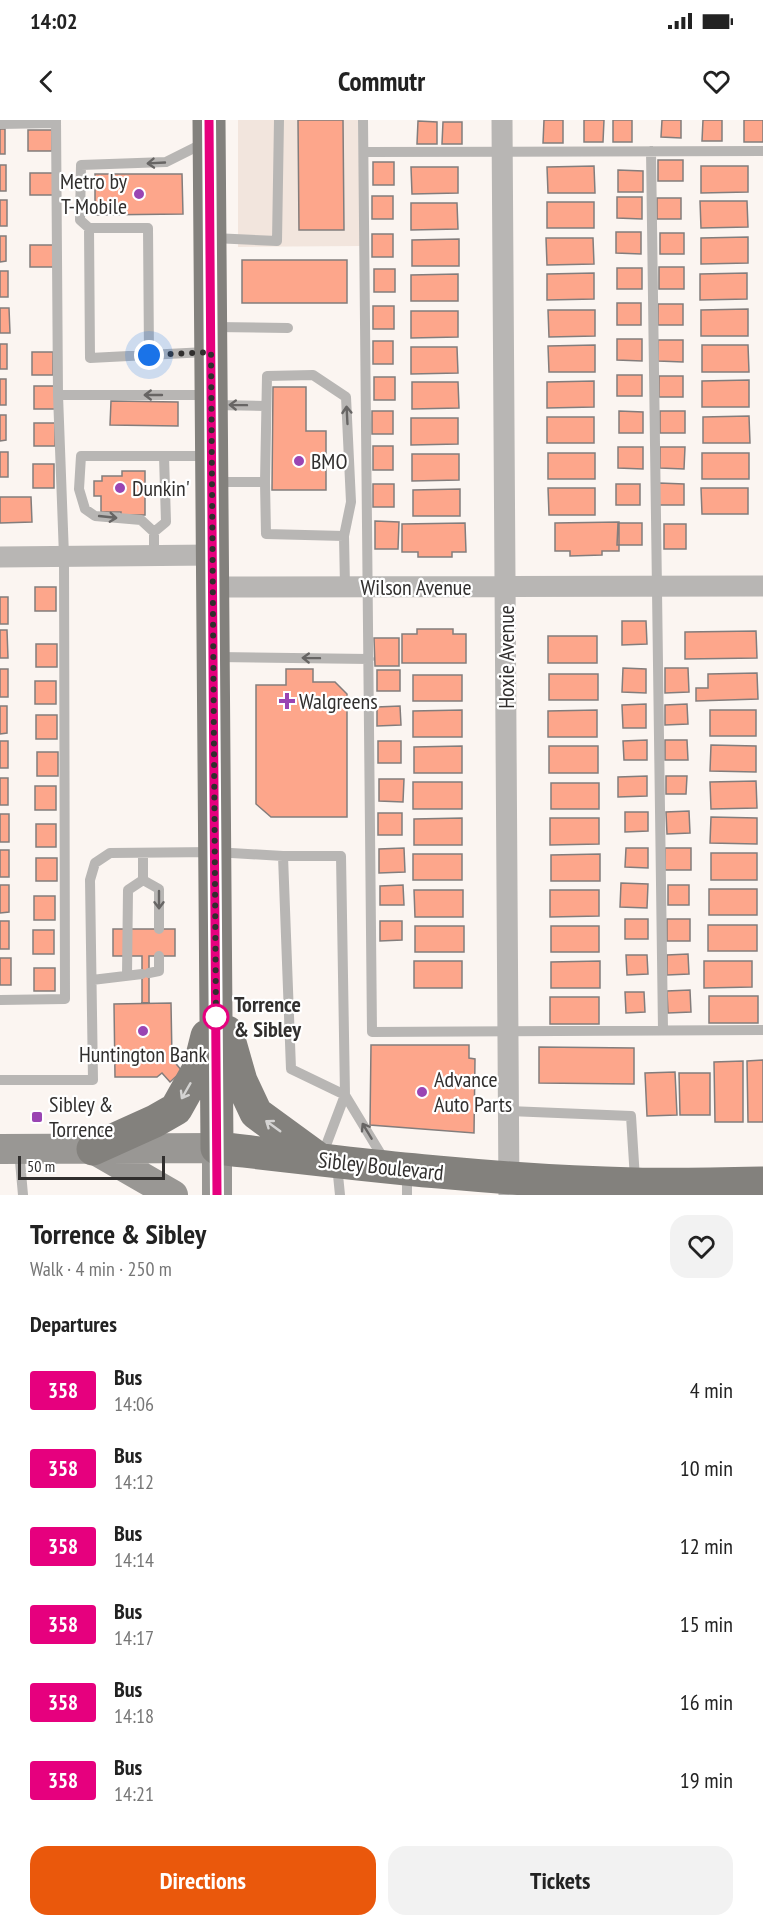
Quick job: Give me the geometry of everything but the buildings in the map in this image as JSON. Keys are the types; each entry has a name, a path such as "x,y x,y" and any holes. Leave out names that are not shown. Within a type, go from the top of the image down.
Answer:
{"main road":[{"path":"209,130 217,1195"},
{"path":"93,1149 176,1109 199,1068 216,996"},
{"path":"216,996 241,1081 256,1113 329,1161"},
{"name":"Sibley Boulevard","path":"10,1149 217,1148 329,1161 401,1177 509,1186 635,1190 763,1183"},
{"path":"93,1149 173,1195"}],"street":[{"name":"Hoxie Avenue","path":"502,120 509,1186"},
{"path":"0,557 213,555"},
{"name":"Wilson Avenue","path":"213,587 763,586"}],"lane":[{"path":"210,238 277,241 279,120"},
{"path":"363,120 372,1032 763,1030"},
{"path":"0,124 56,122 58,395 64,556 64,999 0,1000"},
{"path":"149,355 148,228 89,228 80,220 81,165 166,162 209,130"},
{"path":"651,151 663,1030"},
{"path":"364,152 763,151"},
{"path":"89,228 90,358 149,355 211,339 288,328"},
{"path":"344,536 266,534 265,405 267,376 313,375 346,397 351,502 344,536 345,587"},
{"path":"58,395 211,400 265,405"},
{"path":"154,556 154,532 141,520 95,516 85,509 79,489 81,456 164,456 265,482"},
{"path":"154,532 166,522 164,456"},
{"path":"214,657 369,659"},
{"path":"0,1080 93,1080 90,880 95,863 110,853 215,852 283,856 341,856 345,1095 329,1161 340,1195"},
{"path":"143,853 143,880"},
{"path":"283,856 291,1069 345,1095 401,1177"},
{"path":"143,880 159,889 159,929"},
{"path":"127,975 128,890 143,880"},
{"path":"92,980 159,971 159,956"},
{"path":"509,1111 632,1116 635,1190"},
{"path":"10,1149 23,1195"}],"shaded area":[{"path":"238,120 358,120 361,246 238,247"}],"bus line":[{"name":"358","path":"209,120 217,1195"}],"place":[{"name":"Metro by T-Mobile","path":"139,194"},
{"name":"BMO","path":"299,461"},
{"name":"Dunkin'","path":"120,488"},
{"name":"Walgreens","path":"287,701"},
{"name":"Torrence & Sibley","path":"216,1017"},
{"name":"Huntington Bank","path":"143,1031"},
{"name":"Advance Auto Parts","path":"422,1092"},
{"name":"Sibley & Torrence","path":"37,1117"}],"route":[{"path":"149,355 211,352 216,1017"}]}
